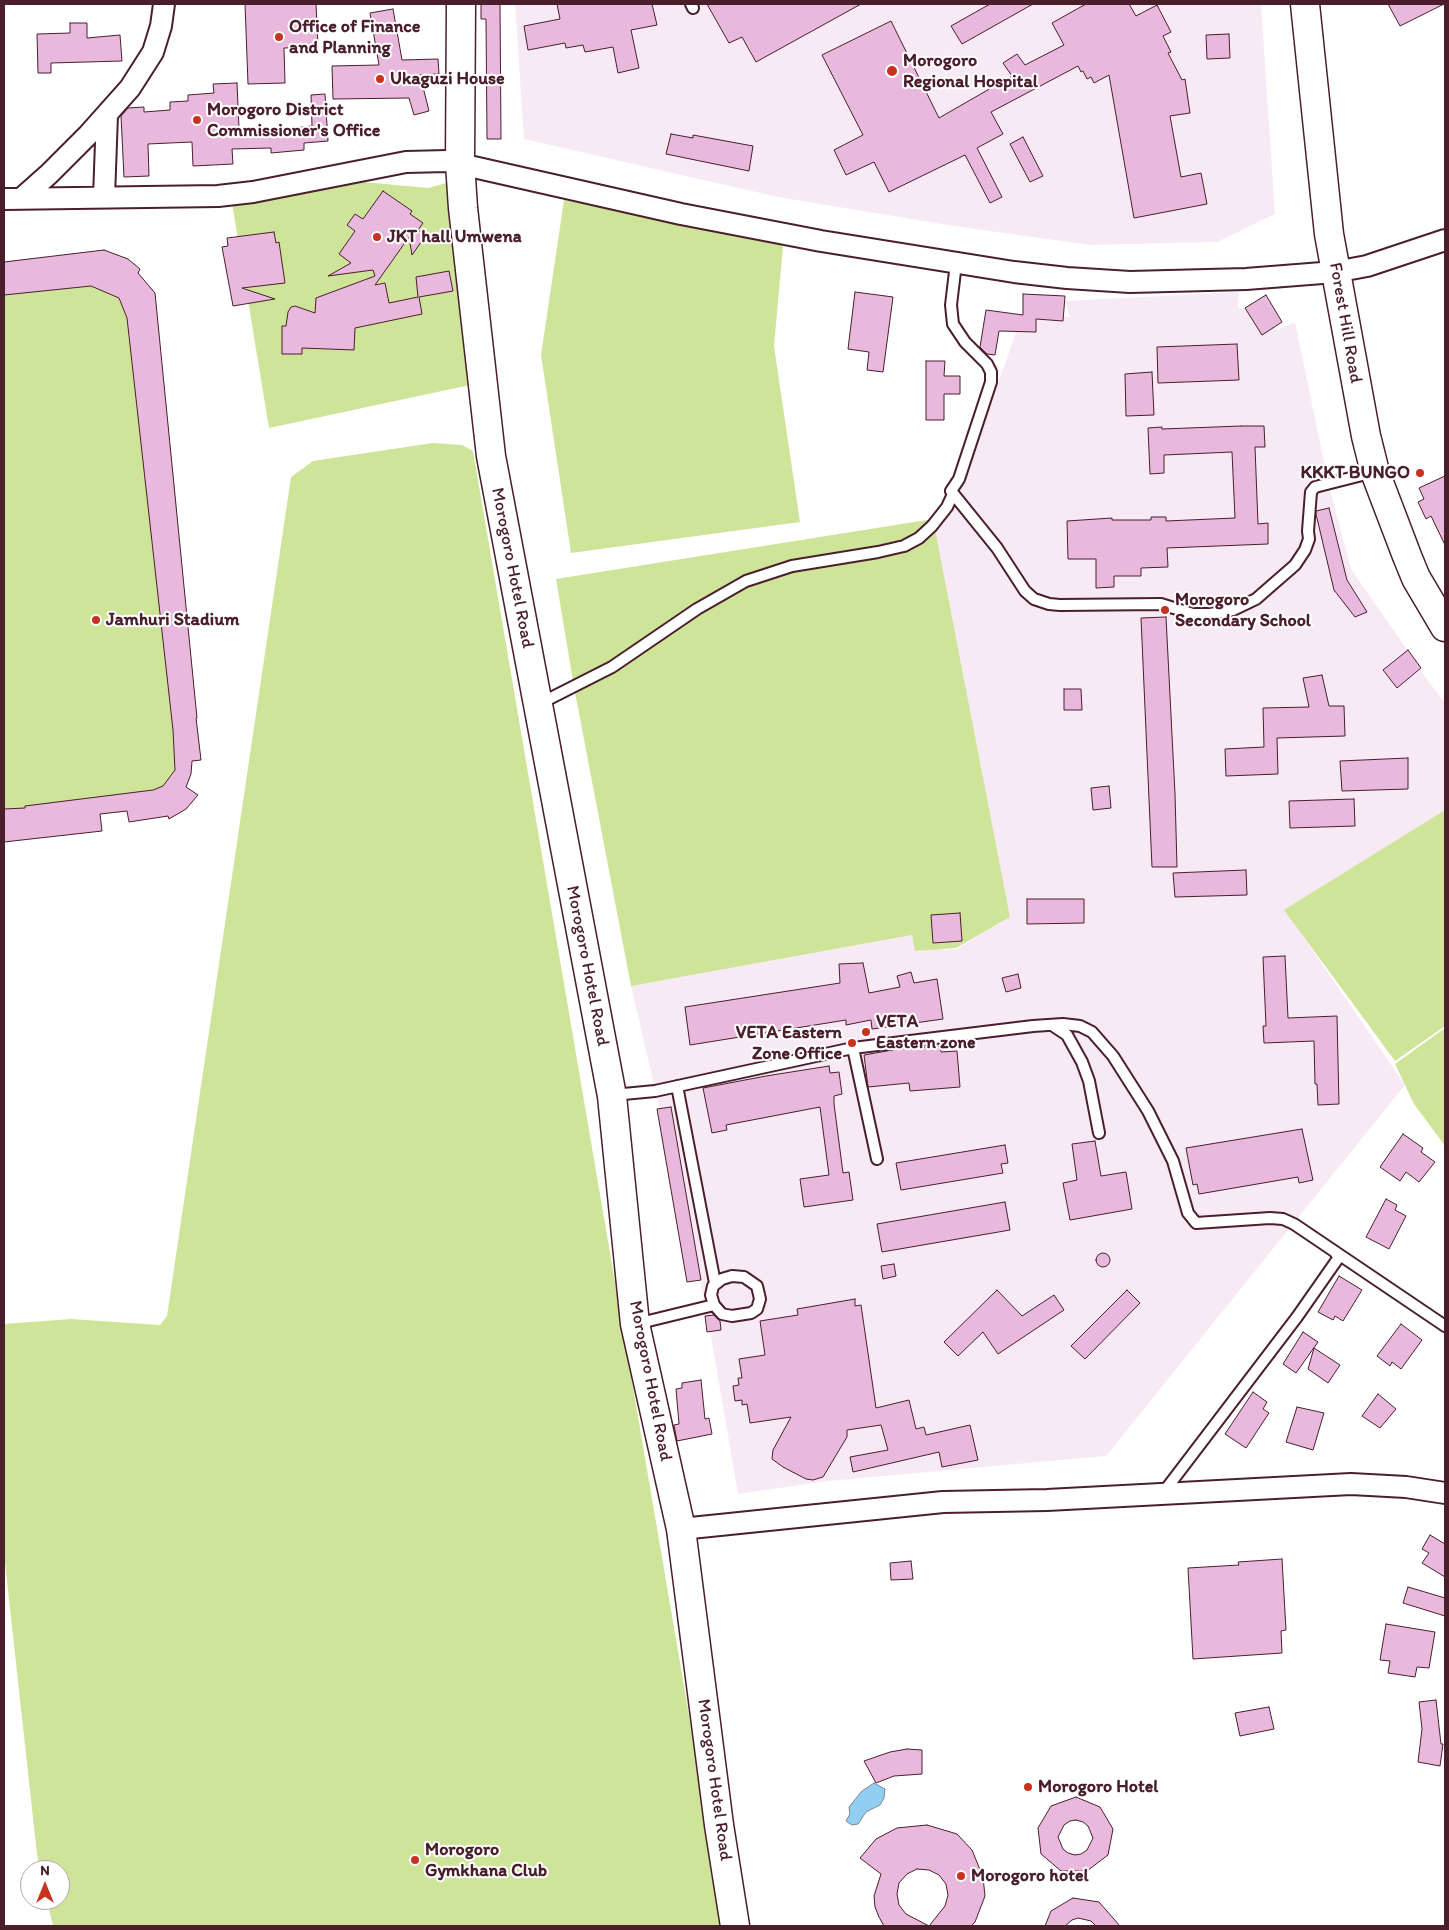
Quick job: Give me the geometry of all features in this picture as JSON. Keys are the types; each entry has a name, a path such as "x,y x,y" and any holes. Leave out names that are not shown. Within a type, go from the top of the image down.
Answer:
{"street":[{"path":"13,198 49,174 107,115 130,88 153,52 161,26 164,4"},
{"name":"Morogoro Hotel Road","path":"461,4 460,163 463,208 491,456 612,1096 635,1324 681,1529 718,1825 735,1926"},
{"name":"Forest Hill Road","path":"1305,4 1324,194 1335,272 1360,406 1375,472 1416,578 1445,627"},
{"path":"104,197 107,115"},
{"path":"13,198 227,195 253,192 406,162 433,160 460,163 681,214 821,241 956,263 1067,278 1130,282 1246,280 1335,272 1367,266 1445,240"},
{"path":"681,1529 943,1502 1162,1494 1351,1484 1406,1487 1445,1493"}],"lane":[{"path":"538,705 612,667 697,609 746,581 792,566 878,552 910,543 923,535 947,507 952,494 951,491 959,480 991,382 987,364 965,342 953,324 951,305 956,263"},
{"path":"951,491 997,548 1025,591 1034,599 1060,605 1161,604 1193,614 1210,614 1233,610 1256,599 1296,565 1309,540 1311,497 1312,490 1315,487 1375,472"},
{"path":"612,1096 655,1091 853,1048 1033,1026 1063,1024 1080,1026 1092,1032 1113,1056 1148,1111 1178,1173 1188,1213 1196,1223 1280,1219 1294,1224 1445,1326"},
{"path":"1033,1026 1054,1025 1070,1039 1089,1082 1100,1133"},
{"path":"853,1048 877,1159"},
{"path":"677,1086 715,1283 712,1291 714,1305 722,1314 732,1316 741,1316 755,1310 760,1299 757,1286 744,1277 725,1277 715,1283"},
{"path":"1162,1494 1297,1317 1339,1257 1332,1250"},
{"path":"635,1324 714,1305"}],"shaded area":[{"name":"Morogoro Regional Hospital","path":"515,4 1261,4 1275,214 1217,242 1090,245 954,226 778,197 524,139"},
{"path":"1239,292 1238,308 1260,317 1277,330 1295,322 1329,486 1351,569 1408,651 1383,671 1397,688 1420,670 1445,703 1445,810 1285,910 1405,1085 1106,1456 828,1481 738,1494 706,1307 631,986 913,935 945,950 956,949 1010,917 933,521 970,461 1022,316 1070,317 1065,301"}],"green space":[{"path":"299,176 428,188 454,181 484,382 269,428 232,203"},
{"path":"564,200 783,246 774,346 800,522 571,553 541,355"},
{"name":"Jamhuri Stadium","path":"88,252 128,259 140,269 138,273 155,293 157,308 143,310 144,318 157,317 177,510 165,512 177,521 197,718 188,719 197,729 201,760 192,761 191,774 186,787 198,795 186,809 169,819 162,807 14,824 13,841 4,842 4,262"},
{"path":"433,443 462,445 473,451 725,1926 53,1926 49,1910 70,1910 70,1860 38,1860 37,1854 4,1554 4,1324 71,1319 160,1325 167,1316 291,477 313,461"},
{"path":"933,519 1010,917 956,948 915,951 912,935 631,986 574,687 556,579"},
{"path":"1445,810 1445,1026 1395,1061 1284,910"},
{"path":"1445,1028 1445,1146 1414,1104 1395,1064"}],"water":[{"path":"874,1783 885,1789 884,1798 880,1805 866,1812 858,1824 852,1825 846,1821 850,1814 849,1807 862,1791"}],"building":[{"path":"245,4 316,4 318,47 284,48 285,83 248,84"},
{"path":"481,4 500,4 501,139 487,139 486,19 481,19"},
{"path":"557,4 652,4 657,25 631,30 639,68 618,73 613,47 585,52 583,45 566,48 565,43 528,50 524,26 560,19"},
{"path":"707,4 861,4 756,62 742,37 729,43"},
{"path":"990,4 1033,4 962,44 951,26"},
{"path":"1086,4 1129,4 1136,16 1157,5 1171,32 1163,36 1171,52 1168,53 1182,80 1185,79 1190,113 1170,116 1181,177 1201,173 1207,204 1134,218 1109,75 1094,83 1091,77 1087,79 1078,66 991,112 1003,134 977,148 1002,197 990,203 965,155 889,192 874,162 846,175 834,150 863,135 822,55 891,21 939,118 1012,76 1003,63 1017,54 1025,65 1064,45 1052,23"},
{"path":"1388,4 1444,4 1400,26"},
{"path":"393,9 402,60 438,59 439,74 420,75 429,111 414,115 409,98 333,99 332,66 379,65 370,13"},
{"path":"70,23 87,23 87,38 120,35 122,61 51,63 51,73 38,73 37,34 70,33"},
{"path":"1229,34 1230,58 1207,59 1206,35"},
{"path":"237,83 239,128 263,127 263,131 312,126 311,95 325,94 328,141 304,143 304,150 271,153 271,148 232,149 233,164 193,166 192,142 148,144 149,176 124,177 121,116 128,108 144,107 144,112 170,110 170,102 188,101 188,95 214,93 213,84"},
{"path":"671,134 693,138 693,135 753,146 749,171 666,154"},
{"path":"1023,137 1043,176 1030,182 1010,144"},
{"path":"383,191 412,211 410,214 423,223 418,230 426,235 412,255 409,237 375,285 385,283 389,303 418,297 416,277 449,271 453,291 419,297 422,314 355,328 354,350 302,348 302,354 282,354 282,326 286,326 288,312 291,307 295,306 315,313 316,298 375,276 373,270 328,276 351,263 339,254 355,231 347,225 355,214 363,219"},
{"path":"274,232 276,243 279,242 285,283 242,288 275,299 233,306 222,247 228,246 227,238"},
{"path":"104,250 128,259 140,269 138,273 155,293 201,760 192,761 191,774 186,787 198,795 186,809 169,819 168,816 129,822 127,811 100,814 102,831 4,842 4,809 25,808 25,806 153,790 163,786 175,770 173,730 127,318 119,298 91,286 4,295 4,262"},
{"path":"855,292 893,297 883,372 867,370 869,352 848,349"},
{"path":"1023,294 1065,296 1063,321 1036,319 1036,332 999,331 995,355 987,354 980,347 986,310 1023,315"},
{"path":"1266,295 1282,322 1262,335 1245,308"},
{"path":"1237,344 1239,380 1158,383 1157,347"},
{"path":"926,361 945,361 944,376 960,376 960,394 944,394 944,420 926,420"},
{"path":"1152,372 1154,415 1126,416 1125,374"},
{"path":"1264,426 1265,447 1255,447 1258,524 1268,523 1268,544 1167,548 1168,567 1141,568 1141,576 1114,576 1114,587 1096,588 1096,559 1068,559 1067,521 1112,518 1112,520 1151,520 1151,517 1166,517 1166,521 1235,518 1232,452 1164,455 1164,473 1150,474 1148,428"},
{"path":"1445,476 1445,545 1431,516 1426,519 1418,502 1424,499 1419,488"},
{"path":"1329,508 1347,580 1367,612 1355,617 1334,590 1316,514 1316,511"},
{"path":"1166,617 1177,867 1152,867 1141,618"},
{"path":"1408,650 1421,668 1397,688 1383,670"},
{"path":"1322,675 1329,706 1344,706 1345,736 1277,738 1278,774 1226,776 1225,749 1264,747 1263,708 1309,707 1303,678"},
{"path":"1064,689 1081,689 1082,710 1064,710"},
{"path":"1408,758 1408,789 1342,791 1340,761"},
{"path":"1109,786 1111,808 1093,810 1091,788"},
{"path":"1354,799 1355,826 1290,828 1289,801"},
{"path":"1246,870 1247,895 1175,897 1173,873"},
{"path":"1027,899 1084,899 1084,923 1027,924"},
{"path":"960,913 962,941 933,943 931,915"},
{"path":"1285,956 1288,1018 1337,1016 1339,1104 1318,1105 1317,1084 1315,1084 1314,1041 1264,1043 1263,1026 1266,1026 1263,957"},
{"path":"863,963 869,993 900,987 897,976 911,972 914,983 937,979 943,1019 872,1029 871,1020 846,1025 846,1020 690,1045 685,1007 840,983 839,964"},
{"path":"1018,974 1021,988 1006,992 1002,978"},
{"path":"940,1046 941,1052 957,1051 960,1087 910,1091 909,1083 868,1087 864,1055 898,1049"},
{"path":"829,1066 830,1073 839,1072 842,1094 834,1096 834,1104 843,1173 849,1172 853,1200 804,1207 800,1179 829,1175 820,1107 726,1125 727,1130 712,1133 703,1088"},
{"path":"671,1107 701,1280 687,1282 657,1109"},
{"path":"1302,1129 1313,1180 1299,1183 1298,1177 1199,1194 1197,1184 1193,1185 1186,1148"},
{"path":"1403,1134 1423,1148 1421,1152 1435,1162 1419,1182 1406,1172 1400,1181 1380,1167"},
{"path":"1095,1141 1101,1176 1126,1172 1132,1209 1070,1220 1063,1183 1077,1180 1072,1144"},
{"path":"1005,1145 1008,1163 1001,1164 1003,1173 901,1190 896,1163"},
{"path":"1386,1199 1397,1205 1395,1210 1406,1216 1389,1249 1366,1237"},
{"path":"1005,1202 1010,1230 882,1252 877,1224"},
{"path":"1103,1253 1108,1255 1110,1260 1108,1265 1103,1267 1098,1265 1096,1260 1098,1255"},
{"path":"894,1264 896,1276 883,1279 881,1266"},
{"path":"1339,1276 1362,1290 1343,1321 1335,1316 1333,1320 1318,1312"},
{"path":"997,1290 1022,1316 1054,1295 1064,1310 998,1354 983,1332 958,1356 944,1342"},
{"path":"1127,1290 1140,1303 1085,1359 1071,1346"},
{"path":"855,1299 855,1306 861,1305 876,1408 909,1400 916,1429 924,1427 926,1435 970,1425 978,1460 942,1467 939,1452 853,1472 850,1457 888,1450 881,1425 847,1430 847,1437 823,1477 813,1480 806,1479 772,1459 773,1450 791,1417 750,1423 747,1404 742,1405 742,1400 735,1401 733,1386 739,1385 738,1378 742,1378 739,1359 765,1355 760,1321 798,1315 797,1309"},
{"path":"714,1315 720,1321 721,1330 707,1332 705,1316"},
{"path":"1401,1324 1422,1340 1401,1369 1392,1362 1390,1366 1377,1356"},
{"path":"1303,1332 1318,1342 1296,1373 1283,1364"},
{"path":"1314,1348 1340,1365 1328,1383 1308,1369"},
{"path":"701,1380 705,1419 709,1418 712,1434 677,1441 674,1425 679,1424 676,1389 682,1388 682,1383"},
{"path":"1253,1392 1267,1402 1263,1409 1269,1413 1246,1448 1225,1434"},
{"path":"1378,1394 1396,1409 1380,1428 1362,1416"},
{"path":"1297,1407 1324,1413 1313,1450 1286,1442"},
{"path":"1430,1535 1445,1544 1445,1577 1422,1563 1429,1553 1422,1549"},
{"path":"1282,1559 1286,1630 1281,1631 1282,1653 1193,1659 1188,1568 1239,1565 1238,1562"},
{"path":"911,1561 913,1579 891,1580 890,1563"},
{"path":"1408,1587 1445,1598 1445,1616 1403,1603"},
{"path":"1386,1624 1435,1632 1429,1668 1417,1667 1415,1677 1388,1673 1390,1661 1380,1660"},
{"path":"1436,1700 1441,1744 1443,1744 1440,1766 1418,1762 1422,1729 1419,1702"},
{"path":"1269,1707 1274,1729 1240,1736 1235,1713"},
{"path":"907,1749 922,1750 922,1774 894,1776 876,1783 864,1761 890,1752"},
{"path":"1076,1797 1100,1807 1113,1829 1108,1855 1087,1871 1061,1871 1041,1854 1038,1828 1051,1806","holes":["1070,1821 1083,1822 1088,1826 1093,1838 1087,1850 1081,1854 1068,1853 1063,1849 1058,1837 1064,1825"]},
{"name":"Morogoro hotel","path":"927,1825 957,1834 972,1850 983,1877 985,1896 975,1922 971,1926 929,1926 884,1926 875,1907 874,1896 881,1874 860,1858 876,1839 897,1828","holes":["917,1869 929,1870 939,1875 946,1884 948,1895 945,1906 929,1926 906,1914 899,1905 897,1894 899,1883 907,1874"]},
{"path":"1073,1898 1099,1902 1120,1926 1096,1926 1091,1921 1078,1918 1065,1926 1045,1926 1051,1911"}],"place":[{"name":"Office of Finance and Planning","path":"279,37"},
{"name":"Morogoro Regional Hospital","path":"892,71"},
{"name":"Ukaguzi House","path":"380,79"},
{"name":"Morogoro District Commissioner's Office","path":"197,120"},
{"name":"JKT hall Umwena","path":"377,237"},
{"name":"KKKT BUNGO","path":"1420,473"},
{"name":"Morogoro Secondary School","path":"1165,610"},
{"name":"Jamhuri Stadium","path":"96,620"},
{"name":"VETA Eastern zone","path":"866,1032"},
{"name":"VETA Eastern Zone Office","path":"852,1043"},
{"name":"Morogoro Hotel","path":"1028,1787"},
{"name":"Morogoro Gymkhana Club","path":"415,1860"},
{"name":"Morogoro hotel","path":"961,1876"}]}
